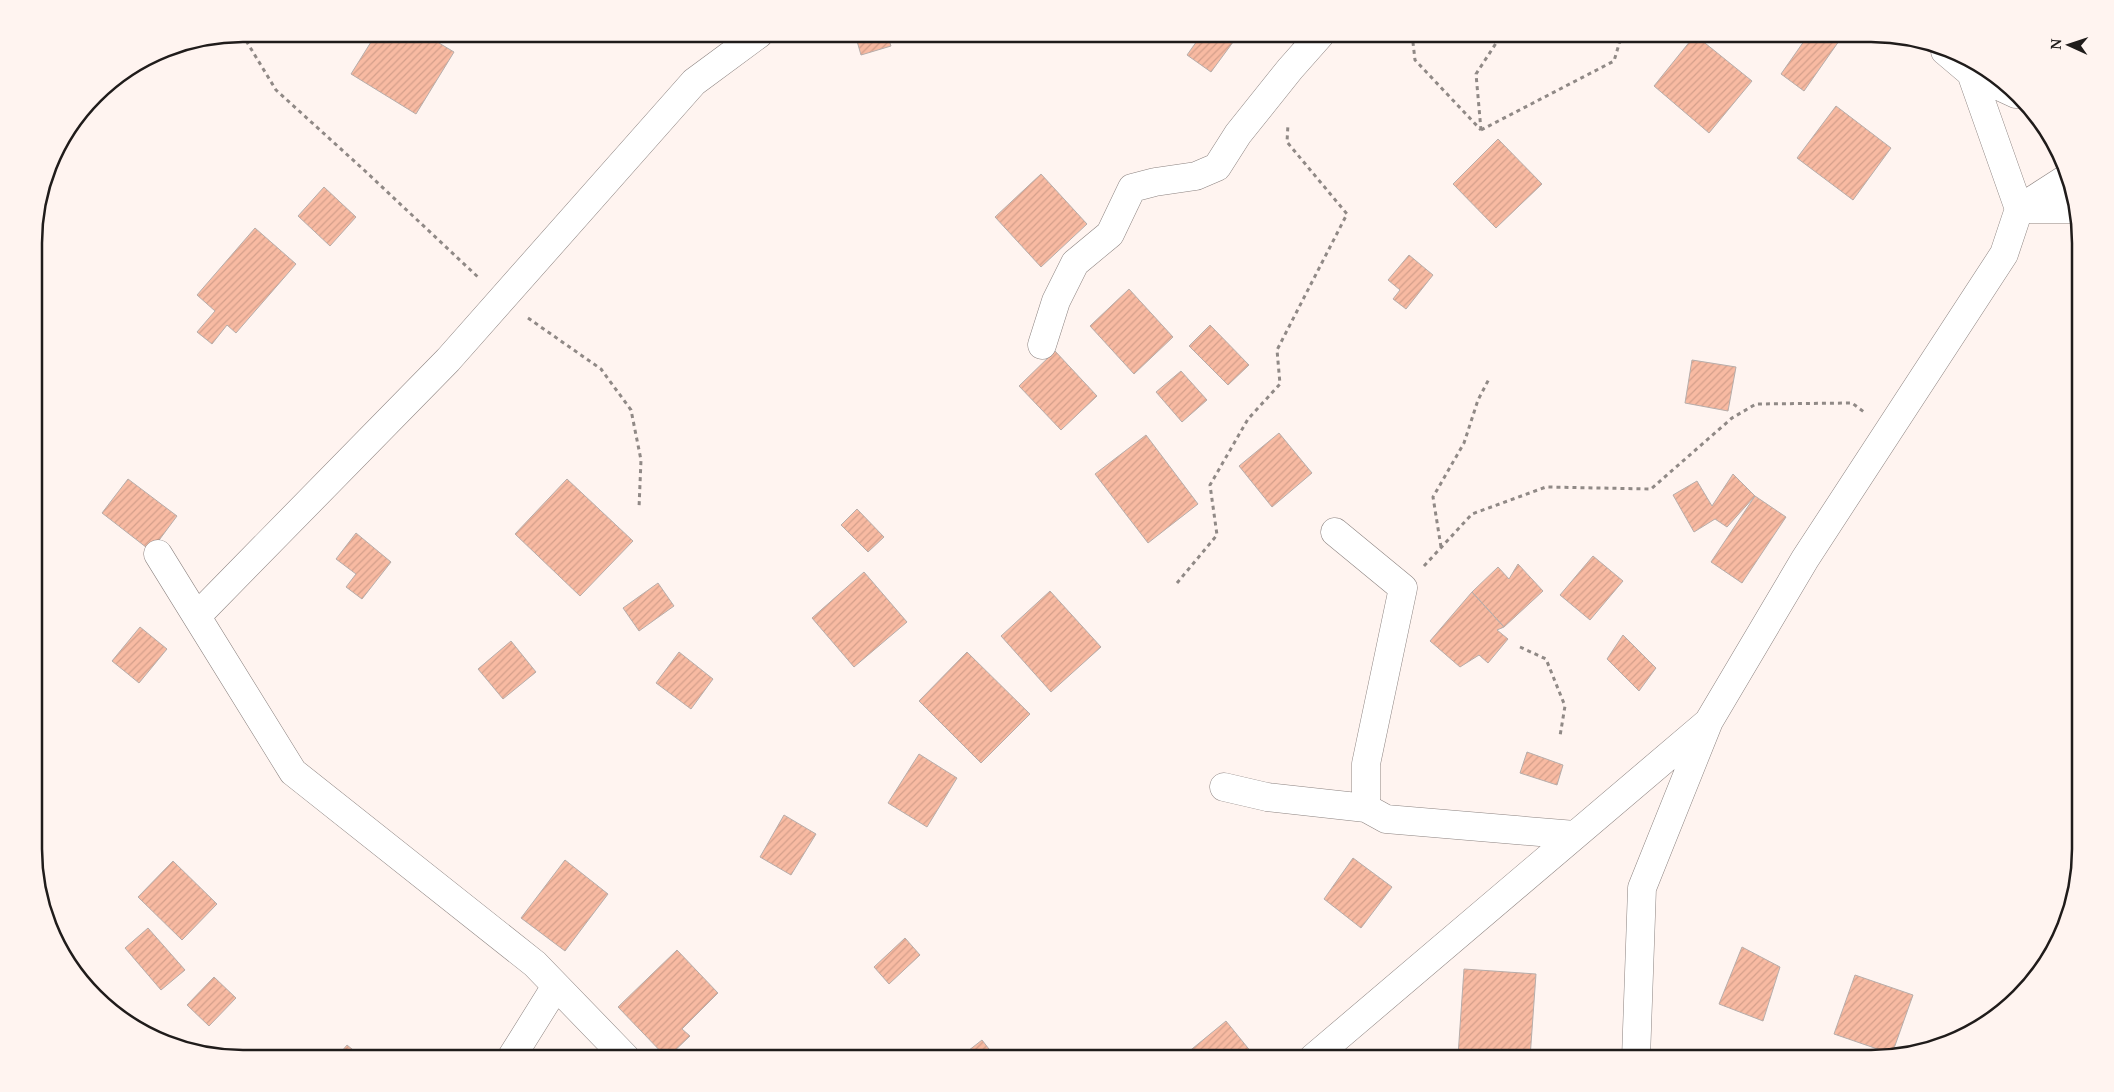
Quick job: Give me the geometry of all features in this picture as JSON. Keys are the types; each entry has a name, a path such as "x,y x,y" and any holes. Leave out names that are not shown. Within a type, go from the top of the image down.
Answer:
{"street":[{"path":"197,616 448,360 694,82 748,42"},
{"path":"1042,345 1056,301 1075,263 1110,234 1132,188 1155,182 1196,176 1217,167 1238,134 1314,42"},
{"path":"1959,63 1971,73 1990,82"},
{"path":"1636,1050 1642,888 1709,721 1805,559 2004,254 2019,209 1971,73"},
{"path":"2019,209 2062,181"},
{"path":"2019,209 2069,209"},
{"path":"1335,532 1403,588 1366,764 1366,808"},
{"path":"158,554 293,772 535,964 618,1050"},
{"path":"1322,1050 1709,721"},
{"path":"1224,787 1267,797 1366,808 1386,819 1575,835"},
{"path":"516,1050 556,986"}],"path":[{"path":"247,42 276,90 364,170 501,300 602,368 631,410 641,460 639,508"},
{"path":"1413,42 1415,60 1481,130"},
{"path":"1481,130 1476,74 1497,42"},
{"path":"1481,130 1614,61 1620,42"},
{"path":"1177,583 1216,535 1210,485 1248,419 1280,384 1276,350 1347,214 1288,142 1290,69"},
{"path":"1441,548 1433,498 1464,443 1478,400 1490,377"},
{"path":"1403,588 1472,514 1546,487 1651,488 1732,418 1756,404 1852,403 1889,430"},
{"path":"1520,647 1546,659 1565,706 1560,736"}],"building":[{"path":"371,42 437,42 454,52 416,114 351,74"},
{"path":"857,42 890,42 891,46 861,55"},
{"path":"1196,42 1233,42 1211,72 1187,55"},
{"path":"1291,42 1304,42 1300,48"},
{"path":"1689,42 1704,42 1752,81 1709,133 1654,86"},
{"path":"1803,42 1838,42 1804,91 1781,74"},
{"path":"1836,106 1891,148 1853,200 1797,158"},
{"path":"1498,139 1542,184 1496,228 1453,184"},
{"path":"1041,174 1087,224 1041,267 995,217"},
{"path":"324,187 356,217 330,246 298,216"},
{"path":"255,228 296,264 236,333 227,325 212,344 197,332 215,311 197,295"},
{"path":"1409,255 1433,275 1406,309 1393,299 1400,290 1388,280"},
{"path":"1129,289 1173,337 1134,374 1090,326"},
{"path":"1210,325 1249,365 1228,385 1189,346"},
{"path":"1055,351 1097,396 1061,430 1019,386"},
{"path":"1692,360 1736,367 1728,411 1685,403"},
{"path":"1181,371 1207,400 1182,422 1156,392"},
{"path":"1279,433 1312,473 1272,507 1239,466"},
{"path":"1146,435 1198,504 1148,543 1095,474"},
{"path":"1733,474 1755,496 1727,527 1715,519 1694,532 1673,495 1697,481 1712,506"},
{"path":"128,479 177,516 151,551 102,513"},
{"path":"567,479 633,541 580,596 515,534"},
{"path":"1755,496 1786,517 1742,583 1711,562"},
{"path":"857,509 884,537 868,552 841,525"},
{"path":"356,533 391,562 362,599 346,587 356,574 336,559"},
{"path":"1593,556 1623,581 1590,620 1560,595"},
{"path":"1518,564 1543,591 1504,627 1472,592 1498,567 1509,579"},
{"path":"864,572 907,622 854,667 812,618"},
{"path":"658,583 674,606 639,631 623,608"},
{"path":"1050,591 1101,647 1051,692 1001,636"},
{"path":"1472,592 1504,627 1497,630 1508,639 1488,663 1479,655 1460,667 1430,641"},
{"path":"140,627 167,649 139,683 112,661"},
{"path":"1623,635 1656,668 1639,691 1607,659"},
{"path":"511,641 536,672 503,699 478,669"},
{"path":"679,652 713,679 691,709 656,683"},
{"path":"967,652 1030,714 981,763 919,701"},
{"path":"1527,752 1563,765 1557,785 1520,773"},
{"path":"919,754 957,778 927,827 888,803"},
{"path":"784,815 816,834 791,875 760,857"},
{"path":"1353,858 1392,887 1361,928 1324,899"},
{"path":"565,860 608,894 565,951 521,918"},
{"path":"173,861 217,904 182,940 138,897"},
{"path":"148,928 185,970 161,990 125,948"},
{"path":"905,938 920,955 889,984 874,967"},
{"path":"1742,947 1780,967 1763,1021 1719,1004"},
{"path":"677,950 718,993 682,1029 690,1036 675,1050 659,1050 618,1007"},
{"path":"1464,969 1536,974 1531,1050 1458,1050"},
{"path":"1855,975 1913,995 1894,1048 1879,1049 1834,1034"},
{"path":"214,977 236,998 209,1026 187,1005"},
{"path":"1226,1021 1250,1050 1191,1050"},
{"path":"982,1040 990,1050 969,1050"},
{"path":"347,1045 353,1050 343,1050"}]}
